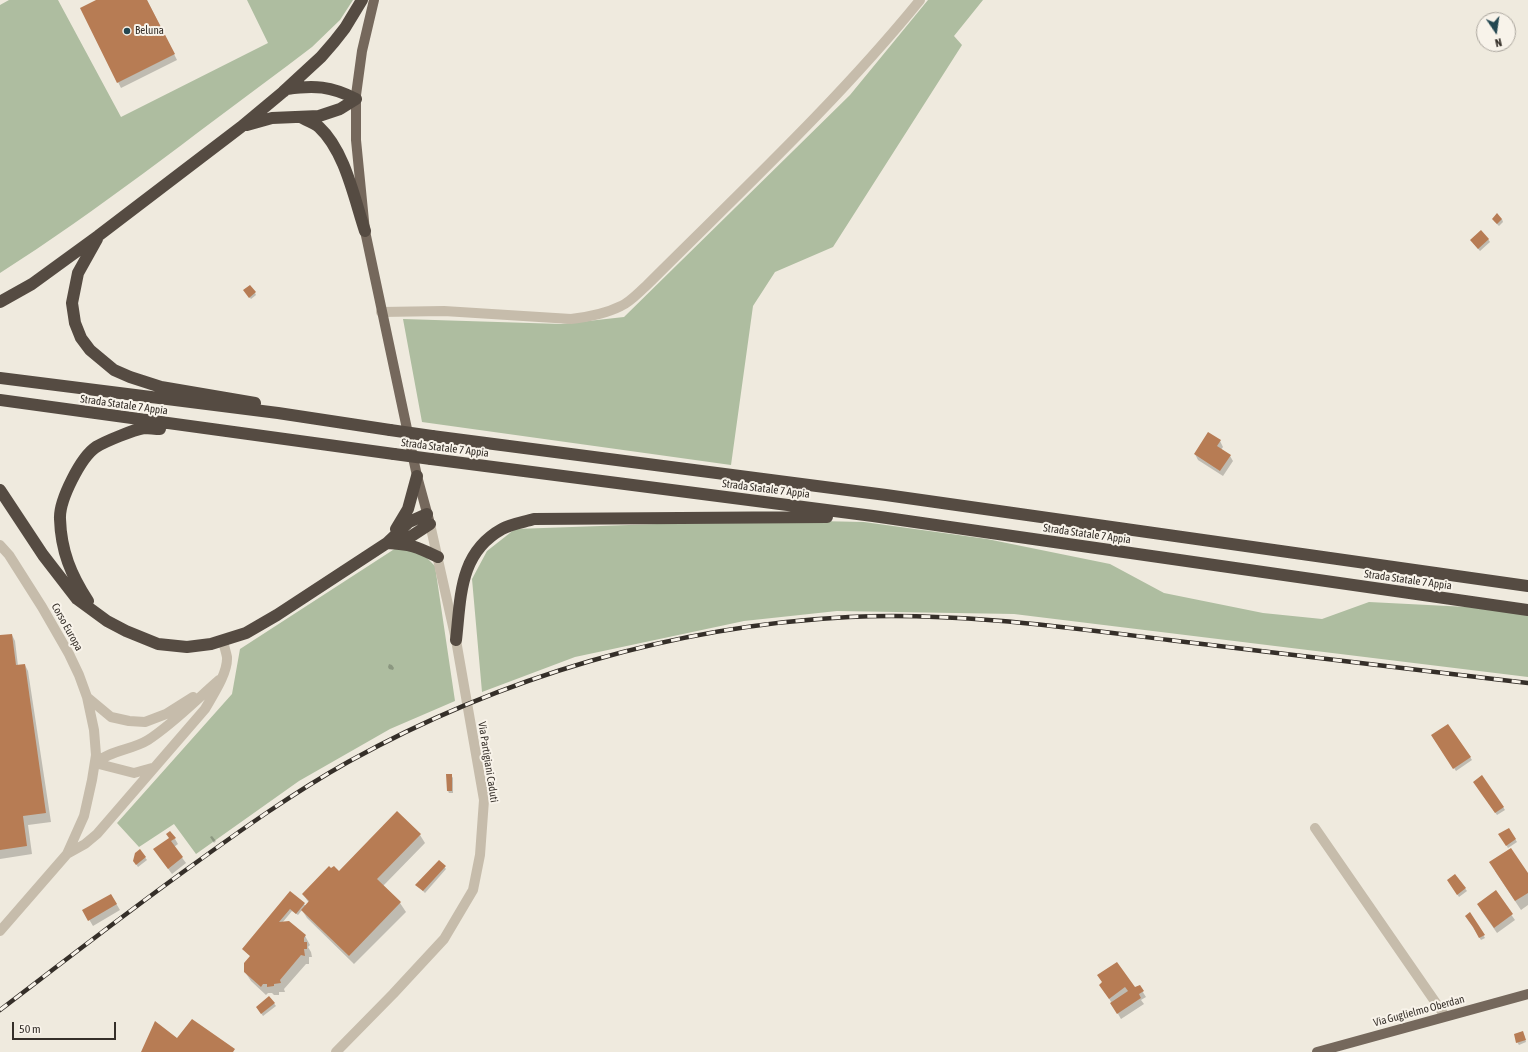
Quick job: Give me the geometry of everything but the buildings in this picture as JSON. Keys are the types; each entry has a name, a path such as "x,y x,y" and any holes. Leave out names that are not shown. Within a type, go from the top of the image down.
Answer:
{"highway":[{"path":"0,302 32,284 98,236 287,89 321,57 334,42 345,28 362,0"},
{"path":"287,89 306,86 323,87 344,93 356,99"},
{"path":"240,127 272,118 289,116 319,116 340,109 356,99"},
{"path":"300,117 318,126 331,140 345,171 365,231"},
{"path":"98,236 78,273 72,303 75,323 90,350 114,370 130,377 160,387 253,402 278,413"},
{"name":"Strada Statale 7 Appia","path":"0,378 278,413 432,436 886,495 1528,586"},
{"name":"Strada Statale 7 Appia","path":"0,400 293,442 873,516 1528,610"},
{"path":"96,614 75,581 64,551 60,517 66,492 79,467 95,448 118,437 144,428 293,442"},
{"path":"387,543 408,509 417,476"},
{"path":"0,490 43,555 77,598 96,614 126,631 158,644 187,647 212,644 246,633 277,615 387,543 409,522 428,519"},
{"path":"456,640 462,587 469,563 484,542 503,528 534,519 873,516"},
{"path":"387,543 417,546 438,557"}],"main road":[{"path":"374,0 362,51 356,99 356,140 365,231 417,476 428,519"},
{"name":"Via Guglielmo Oberdan","path":"1317,1052 1528,994"}],"street":[{"path":"382,312 444,311 571,319 600,314 622,306 646,286 794,138 867,62 920,0"},
{"name":"Via Partigiani Caduti","path":"336,1052 444,939 473,890 480,855 484,800 456,640 428,519"},
{"name":"Corso Europa","path":"0,545 9,555 69,654 87,697 94,730 96,754 95,763 84,816 67,854"},
{"path":"95,763 101,758 112,753 147,741 168,726 218,680 225,670 227,658 223,641"},
{"path":"87,697 111,717 129,721 145,722 166,714 218,680"},
{"path":"0,931 67,854 85,844 96,834 205,709 217,688 218,680"},
{"path":"95,763 134,773 152,768"},
{"path":"1315,828 1445,1016"}],"green space":[{"path":"9,0 58,0 121,117 268,43 247,0 353,0 340,20 312,47 181,146 73,224 0,273 0,5"},
{"path":"928,0 983,0 954,36 962,45 833,247 775,272 753,306 731,465 422,422 403,319 561,324 624,317 850,95"},
{"path":"771,520 864,522 987,539 1110,564 1164,593 1263,613 1322,619 1369,602 1487,608 1528,614 1528,677 1014,614 837,611 744,621 575,657 482,692 472,579 487,551 515,529"},
{"path":"396,548 421,552 435,566 455,701 390,729 299,781 196,854 174,824 139,847 117,823 232,694 240,649"}],"railway":[{"path":"0,1010 228,839 287,799 348,762 406,732 466,705 528,681 590,661 654,644 784,622 849,617 929,617 1049,626 1528,683"}],"place":[{"name":"Beluna","path":"127,31"}]}
